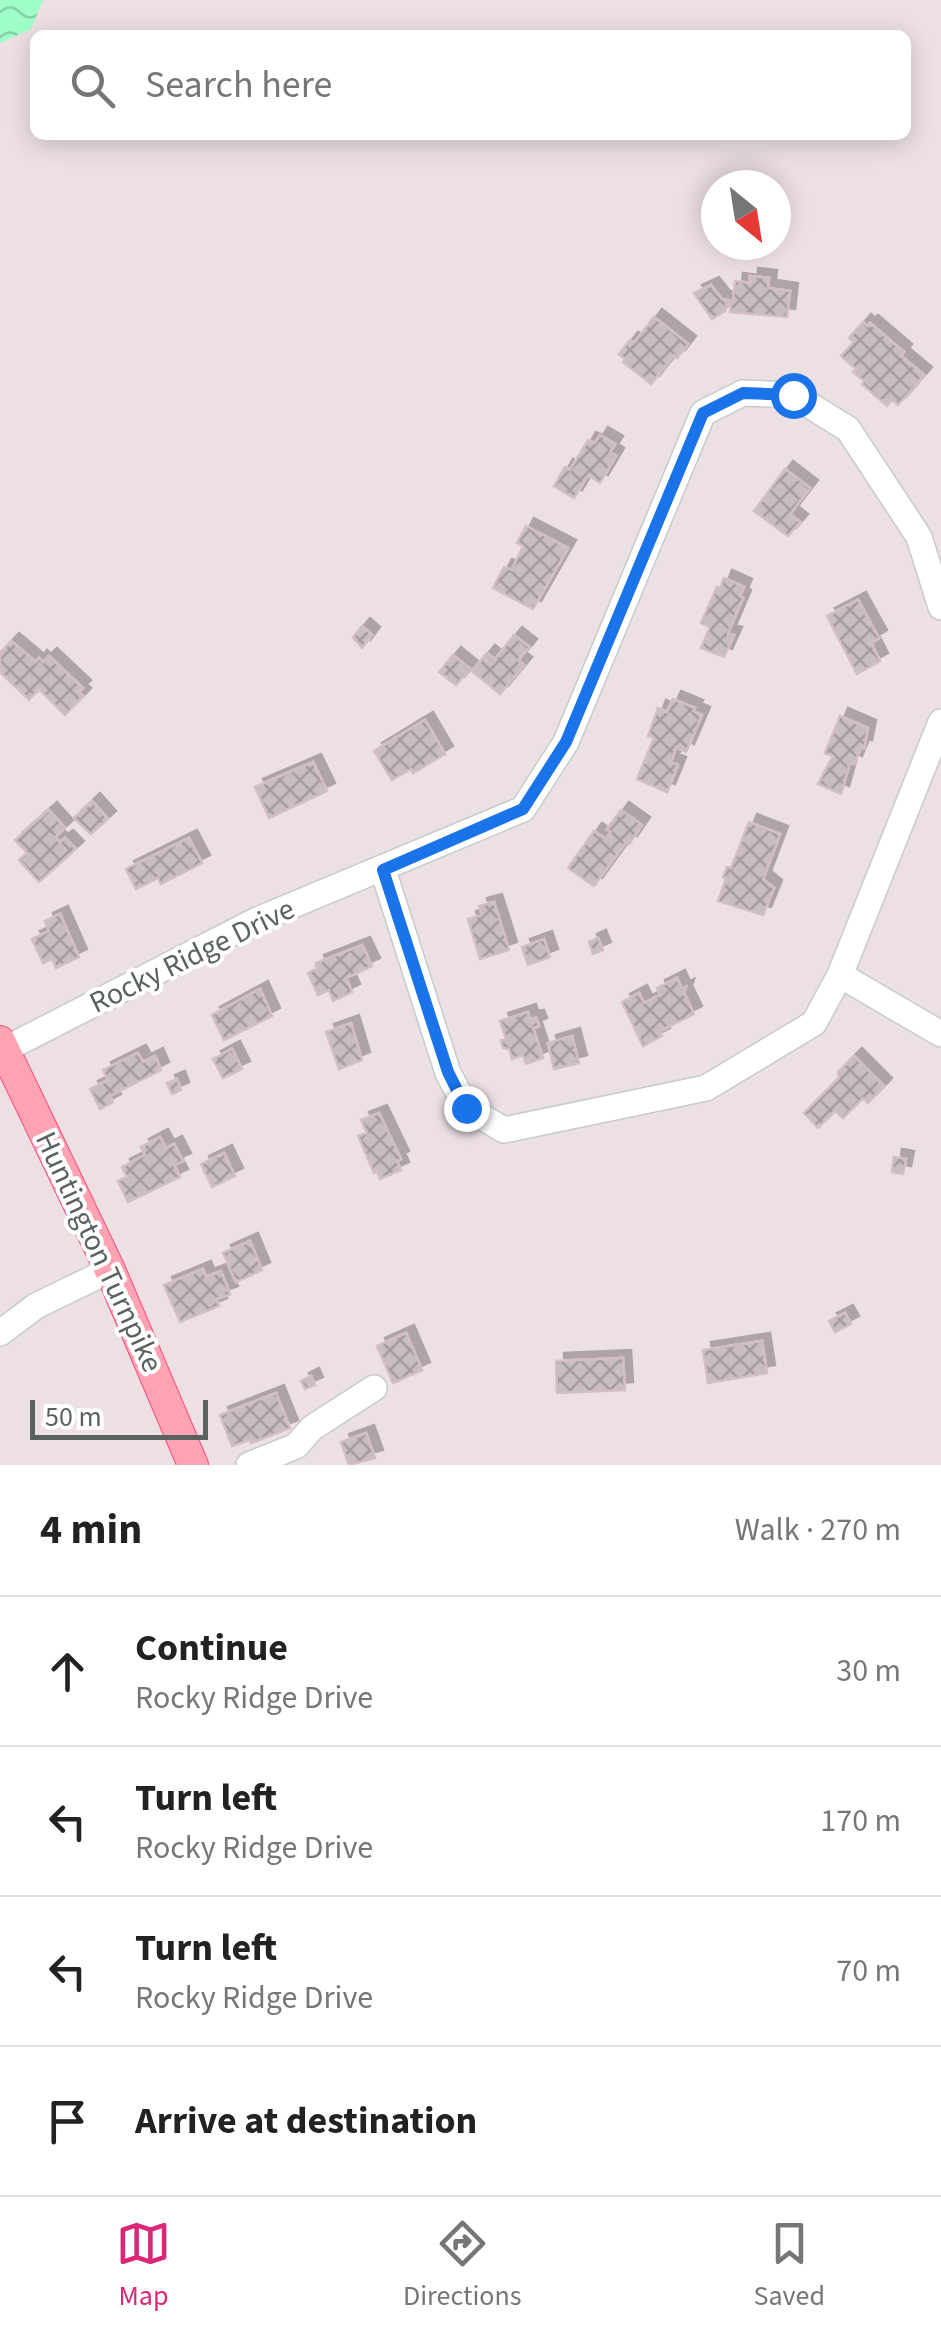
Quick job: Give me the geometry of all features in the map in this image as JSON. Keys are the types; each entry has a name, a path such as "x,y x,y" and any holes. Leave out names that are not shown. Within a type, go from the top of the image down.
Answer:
{"main road":[{"name":"Huntington Turnpike","path":"2,1046 110,1270 193,1465"}],"street":[{"name":"Rocky Ridge Drive","path":"2,1046 255,921 523,809 566,742 703,413 743,393 793,395 848,429 920,537 941,607"},
{"path":"383,870 448,1072 466,1108 504,1130 706,1088 814,1023 840,975 941,722"},
{"path":"840,975 941,1034"},
{"path":"0,1333 36,1306 110,1270"},
{"path":"249,1465 296,1446 312,1428 374,1388"}],"water":[{"path":"0,0 43,0 31,29 0,43"}],"building":[{"path":"750,276 769,278 768,288 790,291 787,317 730,312 731,306 726,305 725,311 712,319 694,293 711,285 722,299 733,301 735,281 750,283"},
{"path":"654,317 688,344 651,384 623,362 625,359 619,354 630,340 634,343"},
{"path":"863,322 867,326 870,323 904,352 901,356 924,375 898,405 892,400 887,406 862,384 864,381 853,372 856,369 841,356 854,342 849,338"},
{"path":"600,435 615,444 610,452 616,456 600,483 588,475 574,498 554,486 565,467 570,470 588,440 595,443"},
{"path":"785,469 810,488 790,514 800,522 788,536 754,511"},
{"path":"526,526 568,548 533,609 493,588 504,567 512,570 523,546 517,543"},
{"path":"724,578 744,587 728,633 734,635 724,657 701,648 710,627 701,623"},
{"path":"858,600 879,638 871,643 880,661 857,674 827,616"},
{"path":"362,626 372,635 362,648 353,637"},
{"path":"514,635 529,647 518,660 524,665 500,694 472,671 487,653 495,659"},
{"path":"11,641 36,662 49,656 83,688 79,692 83,696 65,715 39,689 29,700 0,672 0,653"},
{"path":"453,655 470,669 456,685 439,672"},
{"path":"673,699 702,715 686,752 676,747 671,762 678,765 667,792 637,779 654,738 648,736 658,708 667,712"},
{"path":"840,716 868,728 864,748 861,747 854,764 850,762 841,794 818,784 833,756 825,753"},
{"path":"425,720 445,754 392,780 374,751"},
{"path":"313,762 327,791 269,818 255,787"},
{"path":"92,801 108,819 91,834 74,818"},
{"path":"49,810 65,828 55,837 60,842 65,838 76,849 39,882 19,860 27,853 15,840"},
{"path":"621,810 642,825 594,886 568,868 594,831 606,839 611,832 607,829"},
{"path":"749,822 780,834 763,879 774,888 763,915 718,901 726,879 723,877 727,867 731,868"},
{"path":"189,838 202,863 161,884 158,878 136,889 126,869"},
{"path":"494,902 509,950 480,959 468,919 482,915 479,906"},
{"path":"60,914 79,957 56,968 52,959 43,963 32,939 49,931 45,921"},
{"path":"598,938 603,950 593,954 589,942"},
{"path":"544,939 550,957 528,965 522,947"},
{"path":"362,945 372,966 346,978 352,992 333,1001 329,990 318,995 308,973 318,968 316,963"},
{"path":"677,978 682,989 686,987 684,993 694,1014 660,1031 662,1036 643,1046 622,1002 639,993 644,1003 660,995 657,988"},
{"path":"260,989 272,1016 224,1040 212,1015"},
{"path":"528,1012 539,1026 533,1028 543,1058 526,1064 523,1055 512,1059 509,1049 503,1048 501,1040 506,1039 500,1021"},
{"path":"351,1023 362,1060 339,1069 326,1032"},
{"path":"572,1036 579,1063 554,1069 548,1043"},
{"path":"232,1049 242,1069 223,1078 213,1059"},
{"path":"138,1053 143,1062 155,1056 161,1070 110,1096 113,1102 100,1109 90,1089 108,1080 103,1070"},
{"path":"854,1056 884,1086 868,1103 863,1098 843,1118 835,1111 818,1128 804,1113 839,1078 838,1072"},
{"path":"177,1079 181,1090 172,1094 167,1083"},
{"path":"379,1113 401,1159 397,1161 401,1170 380,1179 358,1136 367,1133 361,1120"},
{"path":"160,1137 166,1148 174,1144 183,1161 174,1165 180,1177 128,1202 118,1181 127,1177 122,1167 145,1155 141,1147"},
{"path":"224,1153 235,1176 212,1187 201,1164"},
{"path":"894,1157 906,1159 903,1174 892,1172"},
{"path":"250,1241 262,1270 236,1282 223,1253"},
{"path":"203,1269 206,1277 221,1271 230,1294 216,1299 219,1306 180,1322 164,1285"},
{"path":"845,1313 851,1324 835,1332 829,1321"},
{"path":"406,1333 422,1370 393,1383 377,1346"},
{"path":"762,1341 767,1373 708,1383 703,1350"},
{"path":"623,1358 625,1390 557,1393 556,1361"},
{"path":"311,1376 315,1385 305,1389 301,1381"},
{"path":"276,1393 290,1428 232,1446 220,1415"},
{"path":"366,1433 375,1458 349,1465 341,1442"}],"route":[{"path":"466,1108 448,1072 383,870 523,809 566,742 703,413 743,393 793,395"}]}
